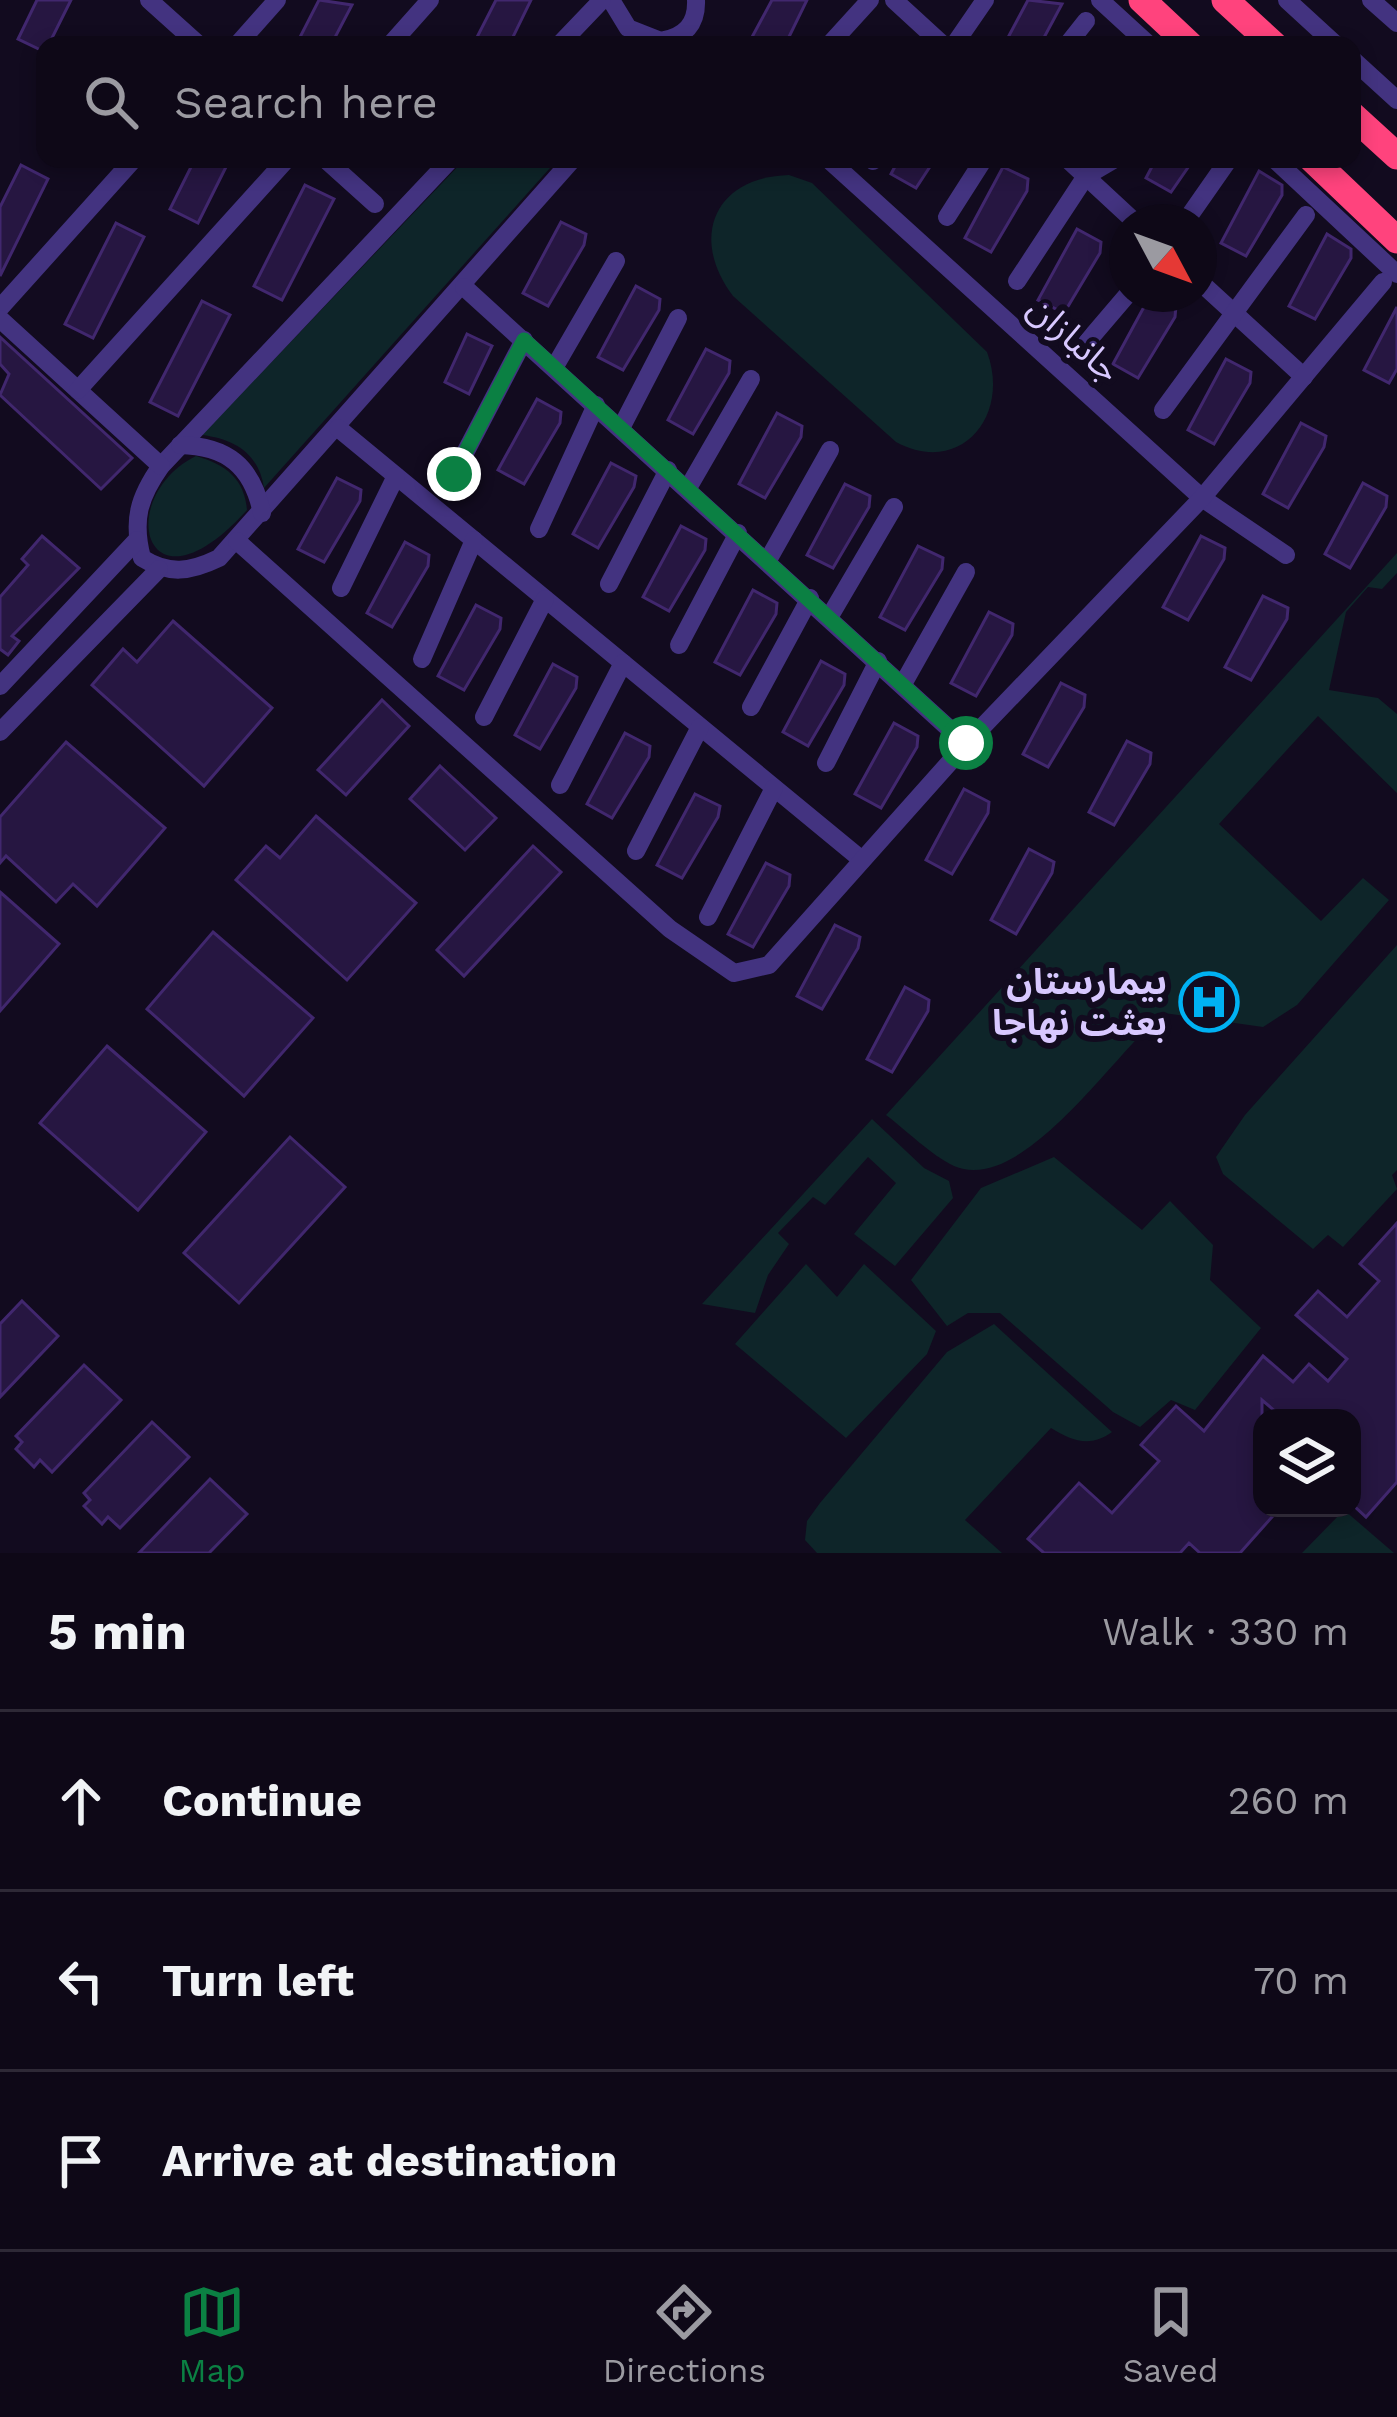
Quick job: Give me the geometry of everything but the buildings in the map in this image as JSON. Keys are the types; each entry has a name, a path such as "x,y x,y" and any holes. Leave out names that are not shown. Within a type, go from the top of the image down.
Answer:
{"highway":[{"path":"1142,0 1180,36"},
{"path":"1225,0 1264,36"},
{"path":"1361,123 1397,156"},
{"path":"1321,168 1397,240"}],"street":[{"path":"149,0 189,36"},
{"path":"245,36 278,0"},
{"path":"398,36 430,0"},
{"path":"568,36 602,0"},
{"path":"611,0 620,18 641,36"},
{"path":"686,36 696,15 696,0"},
{"path":"837,36 870,0"},
{"path":"894,0 933,36"},
{"path":"960,36 985,0"},
{"path":"1100,0 1139,36"},
{"path":"1287,0 1326,36"},
{"path":"1371,0 1397,23"},
{"path":"1074,36 1086,21"},
{"path":"1361,67 1397,100"},
{"path":"0,308 126,168"},
{"path":"78,390 278,168"},
{"path":"335,168 375,204"},
{"path":"442,168 161,466 142,492 137,540 142,558 159,569 200,567 237,541 565,168"},
{"name":"جانبازان","path":"838,168 1202,498 1286,556"},
{"path":"947,217 978,168"},
{"path":"1077,168 1116,204"},
{"path":"1017,280 1086,176 1100,168"},
{"path":"1198,204 1223,168"},
{"path":"237,541 670,929 734,973 769,965 966,743 1202,498 1390,278 1283,168"},
{"path":"1162,410 1306,215"},
{"path":"554,368 616,261"},
{"path":"464,287 966,743"},
{"path":"1217,297 1304,377"},
{"path":"1088,342 1113,312"},
{"path":"621,428 678,318"},
{"path":"0,319 161,466"},
{"path":"454,474 524,340"},
{"path":"688,488 752,380"},
{"path":"539,529 596,405"},
{"path":"338,428 862,860"},
{"path":"180,445 208,446 241,465 250,476 262,513"},
{"path":"768,560 830,450"},
{"path":"609,584 668,470"},
{"path":"341,588 396,476"},
{"path":"830,616 894,507"},
{"path":"680,645 738,533"},
{"path":"0,686 137,540"},
{"path":"422,658 474,540"},
{"path":"0,731 159,569"},
{"path":"903,684 967,572"},
{"path":"751,707 811,598"},
{"path":"484,717 545,599"},
{"path":"826,763 878,661"},
{"path":"560,785 622,663"},
{"path":"636,851 700,727"},
{"path":"708,916 774,788"}],"green space":[{"path":"456,168 550,168 264,488 257,466 244,450 202,435"},
{"path":"789,175 812,183 987,352 992,398 986,418 959,446 941,452 919,451 896,442 733,296 713,253 716,215 742,187"},
{"path":"196,456 232,474 247,510 212,542 184,555 164,554 152,541 149,521 154,498 170,475"},
{"path":"1397,553 1397,573 1382,589 1368,587 1346,612 1329,690 1378,698 1397,714 1397,793 1318,716 1219,824 1321,921 1363,878 1389,900 1297,1005 1263,1027 1164,1013 1038,1141 1009,1160 981,1170 945,1161 886,1115"},
{"path":"1397,945 1397,1170 1392,1175 1397,1189 1343,1247 1328,1235 1313,1249 1223,1174 1216,1157 1245,1115"},
{"path":"872,1119 924,1168 949,1181 953,1198 895,1266 854,1234 896,1183 868,1157 825,1205 813,1197 778,1233 789,1244 768,1275 755,1313 702,1304"},
{"path":"1054,1157 1142,1230 1170,1201 1213,1245 1210,1280 1261,1328 1195,1410 1171,1400 1140,1427 1113,1412 1000,1313 968,1313 947,1326 911,1280 981,1188"},
{"path":"806,1264 837,1297 864,1264 936,1331 927,1354 846,1438 735,1344"},
{"path":"994,1324 1112,1432 1081,1441 1051,1428 965,1520 1002,1553 817,1553 805,1540 807,1521 820,1503 947,1352"},
{"path":"1337,1517 1352,1517 1394,1553 1302,1553"}],"place":[{"name":"بیمارستان بعثت نهاجا","path":"1209,1002"}],"route":[{"path":"454,474 524,340 966,743"}]}
